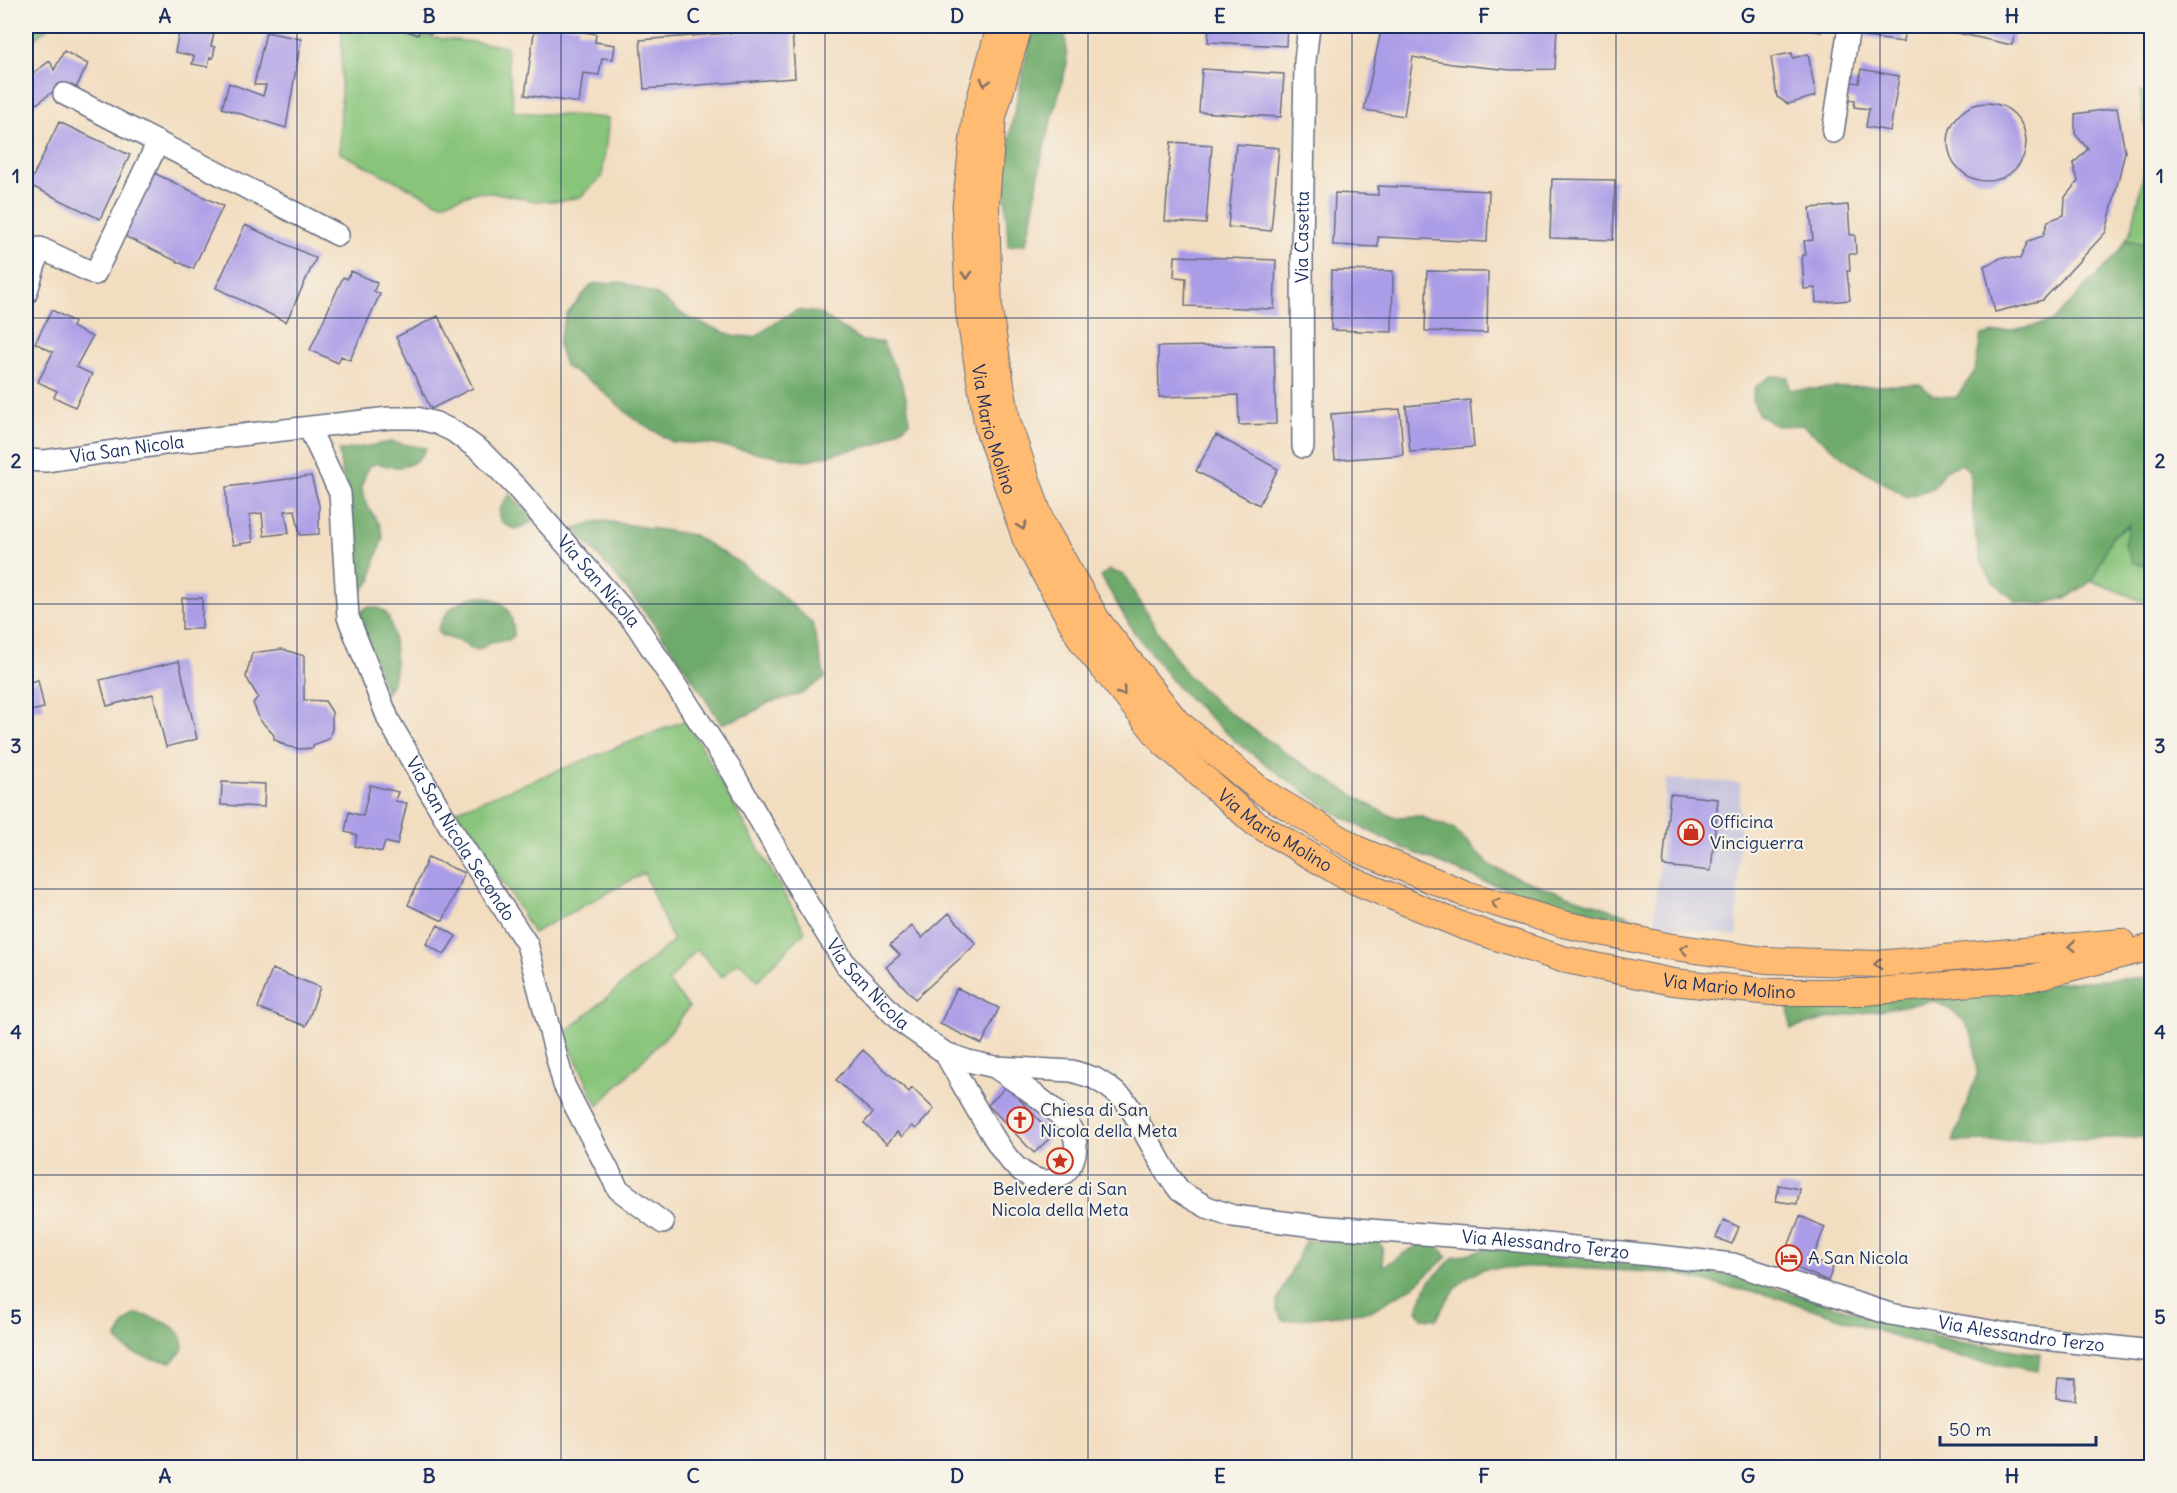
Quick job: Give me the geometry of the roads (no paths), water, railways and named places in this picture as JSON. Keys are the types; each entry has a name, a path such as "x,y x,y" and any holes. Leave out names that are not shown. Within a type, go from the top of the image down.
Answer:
{"main road":[{"name":"Via Mario Molino","path":"1000,26 976,114 965,211 969,312 988,428 1026,540 1083,643 1164,743 1255,823 1350,879 1463,926 1562,958 1673,982 1771,992 1864,992 2031,978 2151,947"},
{"name":"Via Mario Molino","path":"1019,26 993,117 986,203 989,311 1007,421 1042,524 1097,620 1176,721 1263,792 1359,850 1466,894 1563,924 1667,946 1765,960 1877,964 2151,939"}],"street":[{"name":"Via Casetta","path":"1303,447 1304,96 1309,26"},
{"path":"1833,132 1849,26"},
{"path":"64,94 338,235"},
{"path":"26,294 40,248 95,274 158,142"},
{"name":"Via San Nicola","path":"26,460 45,461 171,443 389,418 416,418 436,423 468,440 499,468 635,623 733,773 806,901 846,965 900,1021 945,1053 994,1067"},
{"name":"Via San Nicola Secondo","path":"309,428 340,494 348,617 389,721 452,830 527,944 564,1085 618,1189 663,1223"},
{"path":"945,1053 994,1138 1015,1166 1031,1177 1052,1180 1072,1164 1076,1154 1076,1142 1072,1131 1062,1117 994,1067"},
{"name":"Via Alessandro Terzo","path":"994,1067 1072,1071 1094,1078 1107,1086 1124,1099 1168,1175 1180,1191 1207,1207 1233,1216 1315,1226 1518,1240 1733,1264 1890,1314 2026,1337 2151,1351"}],"place":[{"name":"Officina Vinciguerra","path":"1691,832"},
{"name":"Chiesa di San Nicola della Meta","path":"1020,1120"},
{"name":"Belvedere di San Nicola della Meta","path":"1060,1161"},
{"name":"A San Nicola","path":"1789,1258"}]}
